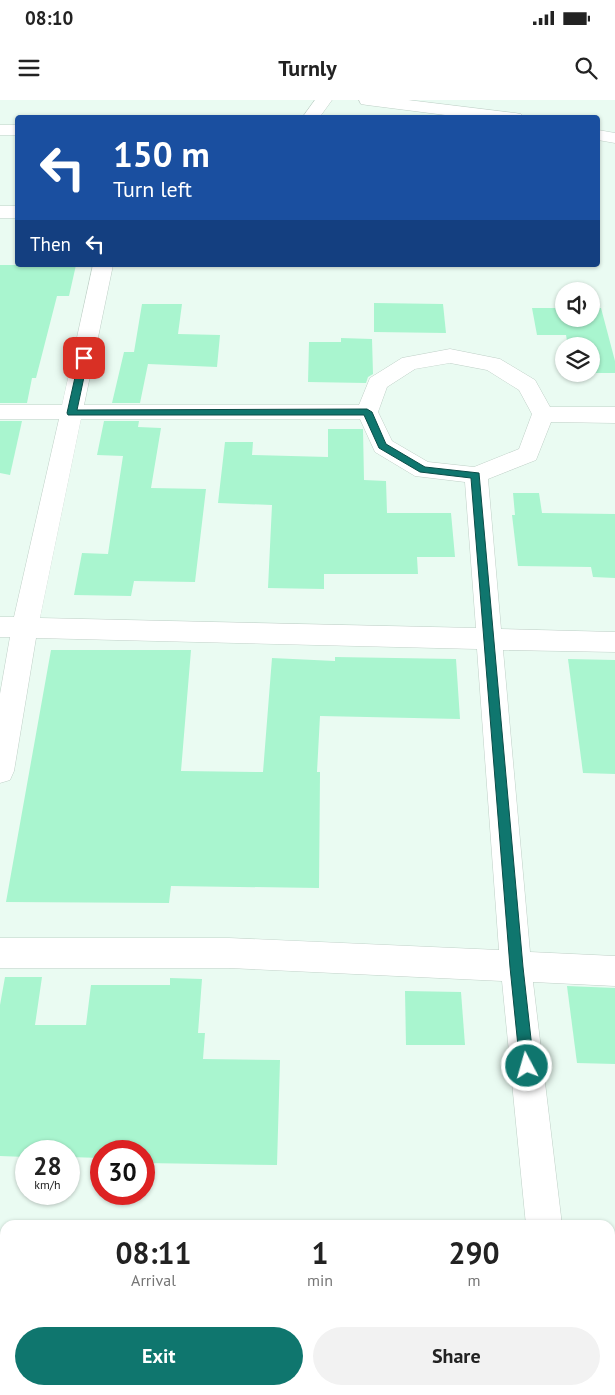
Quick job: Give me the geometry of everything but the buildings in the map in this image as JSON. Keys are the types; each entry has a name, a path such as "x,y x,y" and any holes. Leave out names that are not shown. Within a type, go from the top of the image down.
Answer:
{"street":[{"path":"312,115 324,100"},
{"path":"367,100 490,115"},
{"path":"0,130 15,130"},
{"path":"600,135 615,138"},
{"path":"0,212 15,212"},
{"path":"0,771 25,627 103,267"},
{"path":"450,356 493,364 521,380 527,385 543,414 528,454 476,475 423,470 383,446 367,412 378,383 409,363 450,356"},
{"path":"0,412 367,412"},
{"path":"543,414 615,415"},
{"path":"476,475 516,967 543,1220"},
{"path":"0,627 615,642"},
{"path":"0,953 229,953 615,970"}],"route":[{"path":"84,358 72,413 367,412 383,446 423,470 476,475 516,967 527,1066"}]}
